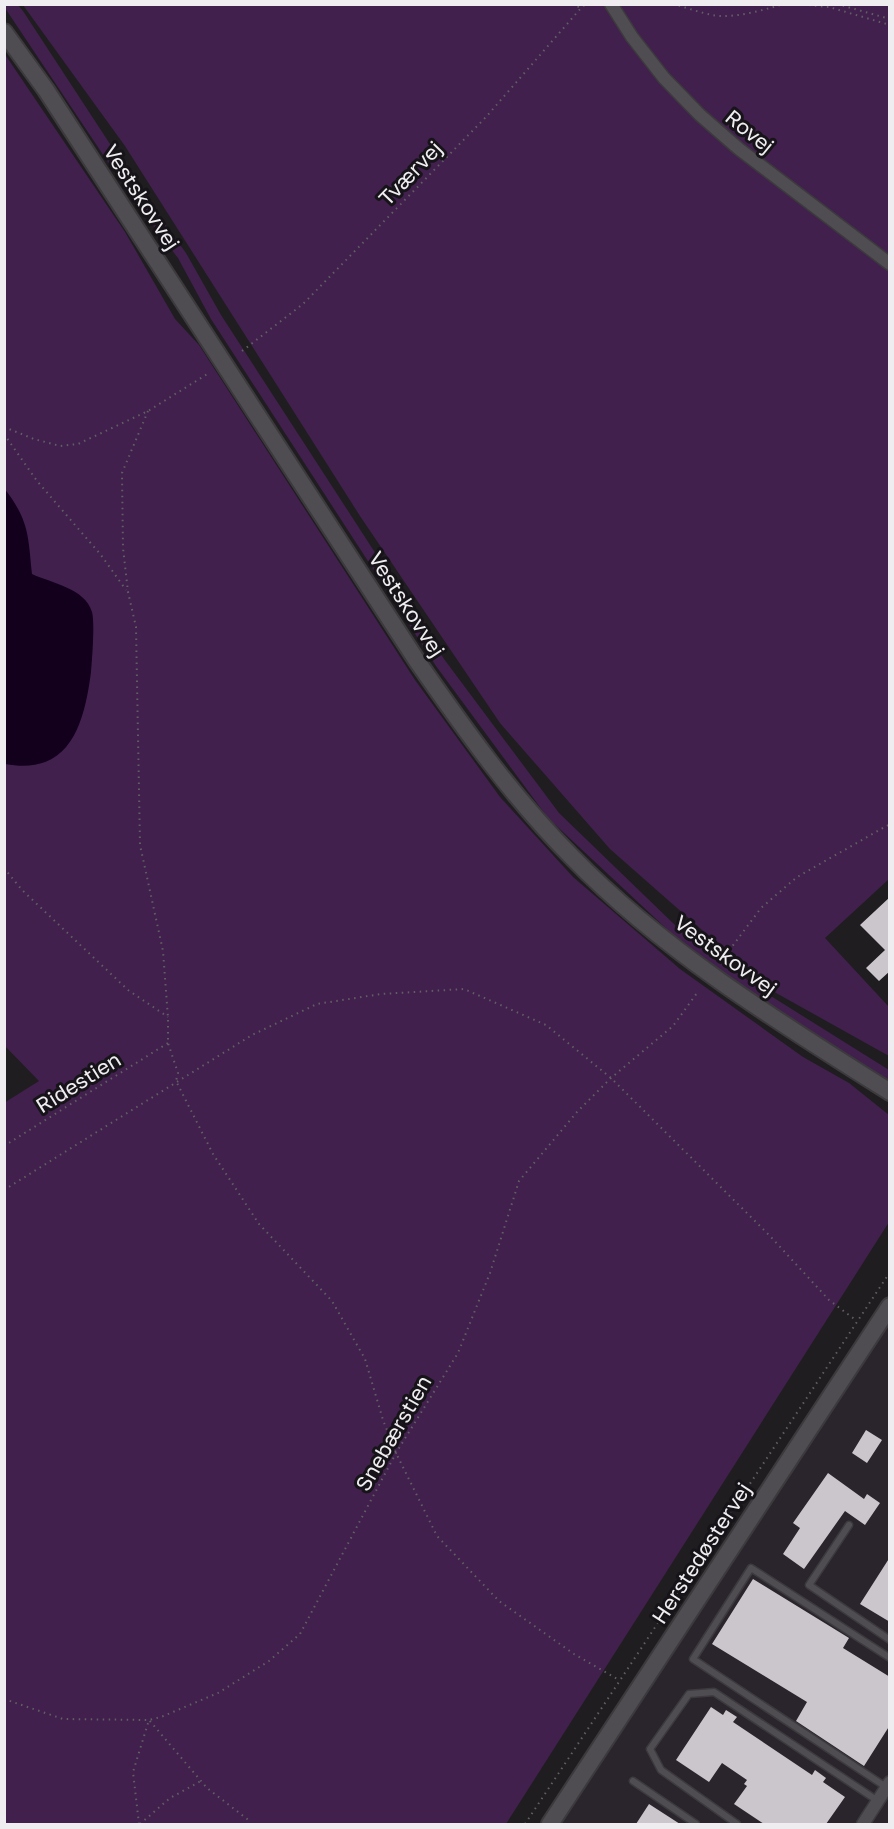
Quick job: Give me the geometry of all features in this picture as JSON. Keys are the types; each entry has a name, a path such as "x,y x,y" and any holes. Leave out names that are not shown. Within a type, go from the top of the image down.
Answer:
{"street":[{"name":"Rovej","path":"611,4 632,37 664,78 700,115 740,149 890,264"},
{"name":"Vestskovvej","path":"4,32 52,100 417,662 474,742 518,798 572,858 630,911 733,991 890,1092"},
{"name":"Herstedøstervej","path":"550,1824 890,1306"},
{"path":"863,1824 889,1784"}],"lane":[{"path":"849,1525 809,1585 890,1640"},
{"path":"889,1784 693,1659 751,1568 890,1658"},
{"path":"737,1824 661,1770 650,1749 689,1694 714,1692 878,1801"},
{"path":"633,1781 696,1824"}],"path":[{"name":"Tværvej","path":"243,351 312,296 486,117 586,4"},
{"path":"673,4 720,16 739,15 784,4"},
{"path":"797,4 830,7 890,25"},
{"path":"837,4 890,19"},
{"path":"573,5 581,8"},
{"path":"4,426 34,439 60,446 78,444 148,411 209,373"},
{"path":"148,411 122,473 123,548 128,592 136,627 141,845 163,951 168,1043 178,1072 176,1081 213,1154 259,1224 332,1301 364,1359 396,1453 437,1536 499,1601 574,1654 619,1680"},
{"path":"4,434 37,481 101,555 128,592"},
{"path":"722,960 761,908 797,877 890,824"},
{"path":"4,868 22,890 128,990 168,1018"},
{"path":"4,1190 252,1035 317,1004 381,994 464,989 546,1025 610,1078 770,1236 829,1300 857,1321"},
{"name":"Snebærstien","path":"4,1699 63,1719 149,1720 161,1718 218,1693 269,1661 300,1634 396,1453 458,1353 490,1273 519,1181 577,1112 610,1078 673,1026 697,993"},
{"name":"Ridestien","path":"4,1146 168,1043"},
{"path":"525,1824 890,1272"},
{"path":"149,1720 207,1788 251,1822"},
{"path":"140,1824 133,1772 149,1720"},
{"path":"140,1824 170,1798 201,1781"}],"shaded area":[{"path":"5,5 18,5 23,11 144,196 186,253 221,315 444,659 559,813 676,926 758,988 889,1070 889,1080 753,995 670,932 548,818 436,666 211,319 178,258 134,201"},
{"path":"23,5 889,5 889,879 825,938 889,1007 889,1056 769,989 610,849 500,723 360,516 125,146"},
{"path":"4,53 125,232 175,319 199,345 415,680 500,797 573,877 680,969 803,1057 849,1083 889,1115 889,1222 506,1824 5,1824 4,1103 39,1081 4,1045"},
{"path":"4,488 18,509 26,528 32,574 75,592 88,604 93,617 91,672 78,728 70,742 59,754 45,762 27,766 5,764"},
{"path":"889,1298 889,1824 552,1824"}],"building":[{"path":"890,897 890,971 879,981 866,968 885,950 860,925"},
{"path":"866,1430 882,1440 867,1463 852,1453"},
{"path":"828,1473 864,1499 867,1494 880,1503 865,1525 845,1511 804,1569 783,1554 800,1528 793,1523"},
{"path":"890,1557 890,1622 860,1604"},
{"path":"753,1579 849,1638 843,1648 890,1677 890,1725 864,1766 796,1721 807,1702 712,1644"},
{"path":"711,1707 723,1715 726,1710 737,1717 733,1722 812,1775 815,1770 826,1778 823,1782 845,1797 826,1824 764,1824 734,1804 747,1786 744,1784 747,1780 722,1763 709,1782 676,1760"},
{"path":"649,1804 680,1824 636,1824"}]}
